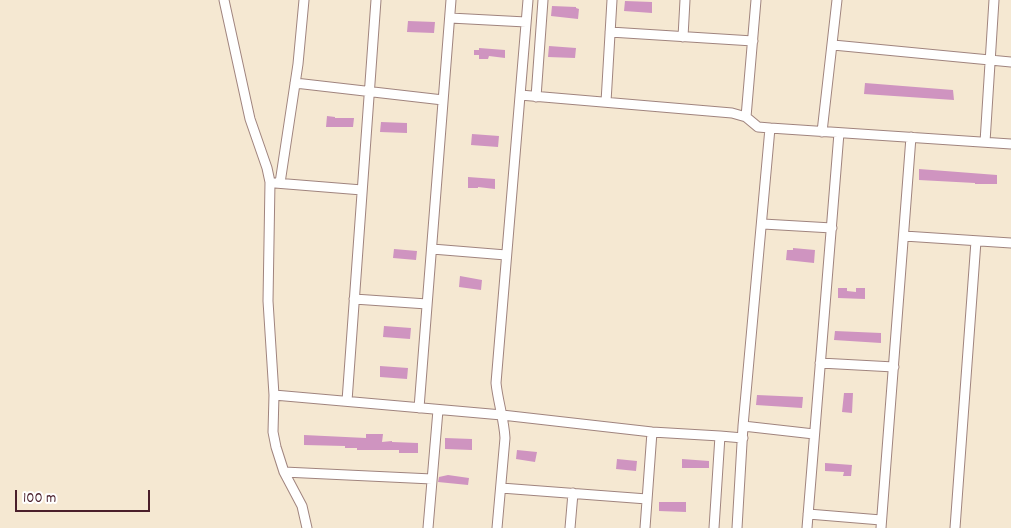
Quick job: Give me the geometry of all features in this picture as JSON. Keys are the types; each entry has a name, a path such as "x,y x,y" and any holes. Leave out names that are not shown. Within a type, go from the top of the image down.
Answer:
{"street":[{"path":"224,0 250,119 267,168 275,183"},
{"path":"304,0 295,83 275,183 268,301 274,395 273,432 284,472 302,506 306,528"},
{"path":"348,401 376,0"},
{"path":"419,408 451,0"},
{"path":"497,528 505,438 496,383 528,0"},
{"path":"536,97 543,0"},
{"path":"606,102 612,0"},
{"path":"682,38 685,0"},
{"path":"746,117 756,0"},
{"path":"822,132 837,0"},
{"path":"985,142 994,0"},
{"path":"450,18 526,22"},
{"path":"610,32 753,41"},
{"path":"832,44 1011,62"},
{"path":"295,83 444,100"},
{"path":"520,95 732,112 746,117 758,127 1011,144"},
{"path":"737,528 743,426 763,224 770,128"},
{"path":"807,528 839,133"},
{"path":"808,514 881,524 911,137"},
{"path":"275,183 362,190"},
{"path":"763,224 832,228"},
{"path":"904,236 1011,243"},
{"path":"955,528 976,241"},
{"path":"432,249 506,256"},
{"path":"354,299 427,304"},
{"path":"820,363 894,368"},
{"path":"274,395 502,415 652,432 743,438"},
{"path":"428,528 438,410"},
{"path":"743,426 814,434"},
{"path":"645,528 652,432"},
{"path":"714,528 720,436"},
{"path":"284,472 432,479"},
{"path":"501,488 647,499"},
{"path":"570,528 573,493"}],"building":[{"path":"625,1 652,2 652,13 624,11"},
{"path":"552,6 576,7 579,9 578,19 551,16"},
{"path":"408,21 435,22 434,33 407,32"},
{"path":"549,46 576,48 575,58 548,57"},
{"path":"479,48 505,50 505,58 489,56 488,59 479,59 479,55 474,55 474,50 479,50"},
{"path":"865,83 953,90 954,100 864,94"},
{"path":"327,116 354,118 353,127 326,127"},
{"path":"381,122 407,123 407,133 380,132"},
{"path":"472,134 499,136 498,147 471,145"},
{"path":"919,169 997,175 997,184 919,180"},
{"path":"468,177 495,179 495,189 468,188"},
{"path":"793,248 815,250 814,263 786,260 787,250 793,250"},
{"path":"394,249 417,251 416,260 393,258"},
{"path":"460,276 482,280 481,290 459,287"},
{"path":"838,288 847,288 847,291 856,292 856,288 865,288 865,299 838,298"},
{"path":"384,326 411,328 410,339 383,337"},
{"path":"835,331 881,333 881,343 834,340"},
{"path":"380,366 408,368 407,379 380,377"},
{"path":"844,393 853,393 852,413 842,412"},
{"path":"757,395 803,397 802,408 756,405"},
{"path":"366,434 383,434 382,442 418,443 418,453 399,453 399,450 357,450 357,448 345,448 345,446 304,445 304,435 366,438"},
{"path":"445,438 472,439 472,450 445,449"},
{"path":"517,450 537,452 535,462 516,459"},
{"path":"617,459 637,461 636,471 616,469"},
{"path":"682,459 709,461 709,468 682,468"},
{"path":"825,463 852,465 851,476 843,476 844,472 825,471"},
{"path":"448,475 469,478 468,485 438,482 439,477"},
{"path":"659,502 686,502 686,512 659,511"}]}
